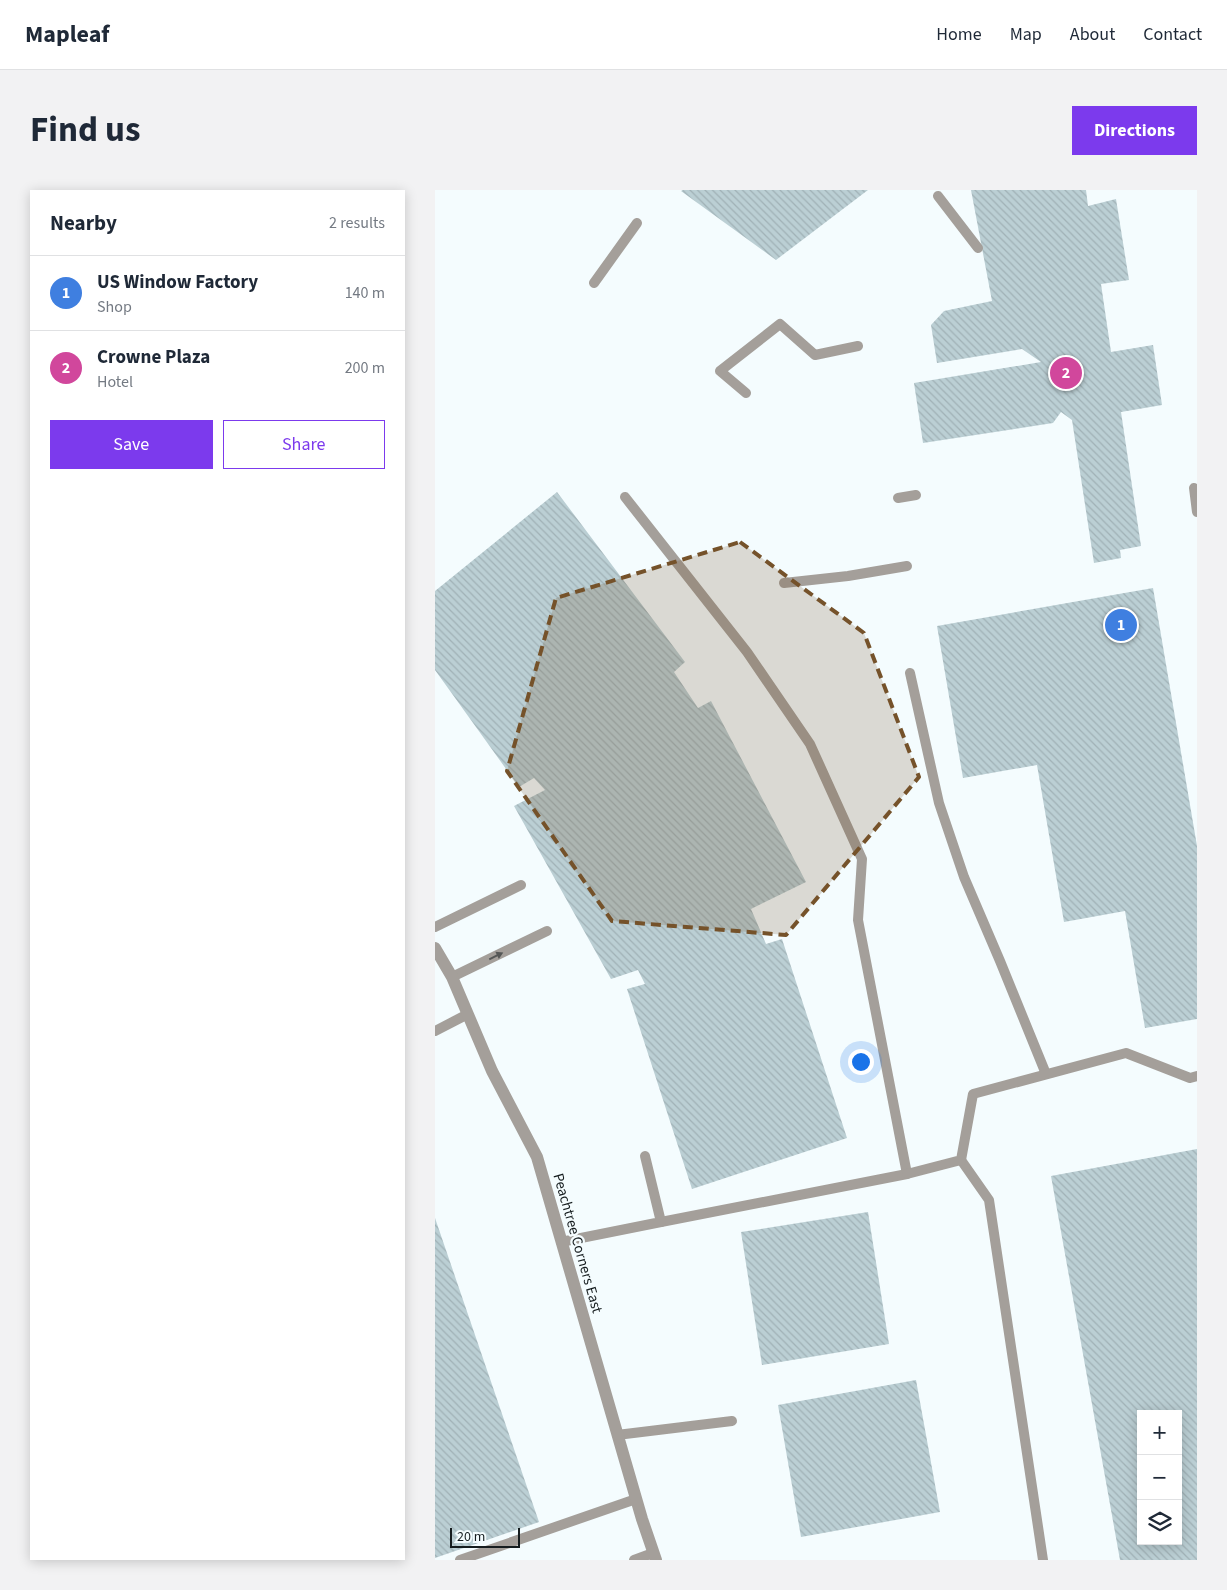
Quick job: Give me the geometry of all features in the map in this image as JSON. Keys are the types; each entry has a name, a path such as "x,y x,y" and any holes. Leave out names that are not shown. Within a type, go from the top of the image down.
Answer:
{"street":[{"name":"Peachtree Corners East","path":"435,948 452,977 492,1070 537,1157 635,1499 655,1556"}],"lane":[{"path":"938,196 978,248"},
{"path":"593,282 637,223"},
{"path":"745,393 720,371 780,324 815,355 858,346"},
{"path":"1194,488 1196,505"},
{"path":"898,498 916,495"},
{"path":"625,497 747,652 810,744 862,859 858,920 907,1174"},
{"path":"784,583 849,576 907,566"},
{"path":"910,673 939,804 964,877 1001,961 1046,1074"},
{"path":"435,927 521,885"},
{"path":"452,977 547,931"},
{"path":"435,1031 468,1014"},
{"path":"1043,1560 989,1200 961,1160 973,1094 1126,1053 1190,1078 1197,1076"},
{"path":"645,1156 661,1222"},
{"path":"561,1242 907,1174 961,1160"},
{"path":"617,1434 732,1421"},
{"path":"461,1560 635,1499"},
{"path":"634,1560 655,1556"}],"highlighted area":[{"path":"740,542 864,633 919,777 786,935 612,921 507,771 556,598"}],"building":[{"path":"868,190 776,260 681,191"},
{"path":"971,190 1086,190 1088,206 1116,199 1129,280 1101,284 1111,352 1153,345 1162,405 1121,412 1141,546 1120,550 1121,558 1094,563 1072,420 1061,412 1053,423 923,443 914,383 1041,362 1022,349 937,363 931,325 944,311 992,301"},
{"path":"557,492 685,662 674,672 698,708 711,701 806,882 751,909 766,944 782,939 847,1138 692,1189 627,989 645,984 638,970 611,979 514,806 545,790 534,778 519,787 435,670 435,591"},
{"path":"1153,588 1197,846 1197,1019 1145,1028 1125,911 1064,922 1037,765 963,778 937,626"},
{"path":"1197,1149 1197,1560 1120,1560 1051,1176"},
{"path":"868,1212 889,1344 762,1365 741,1232"},
{"path":"435,1218 539,1522 435,1558"},
{"path":"916,1380 940,1512 801,1537 778,1405"}],"place":[{"name":"Crowne Plaza","path":"1066,373"},
{"name":"US Window Factory","path":"1121,625"}]}
